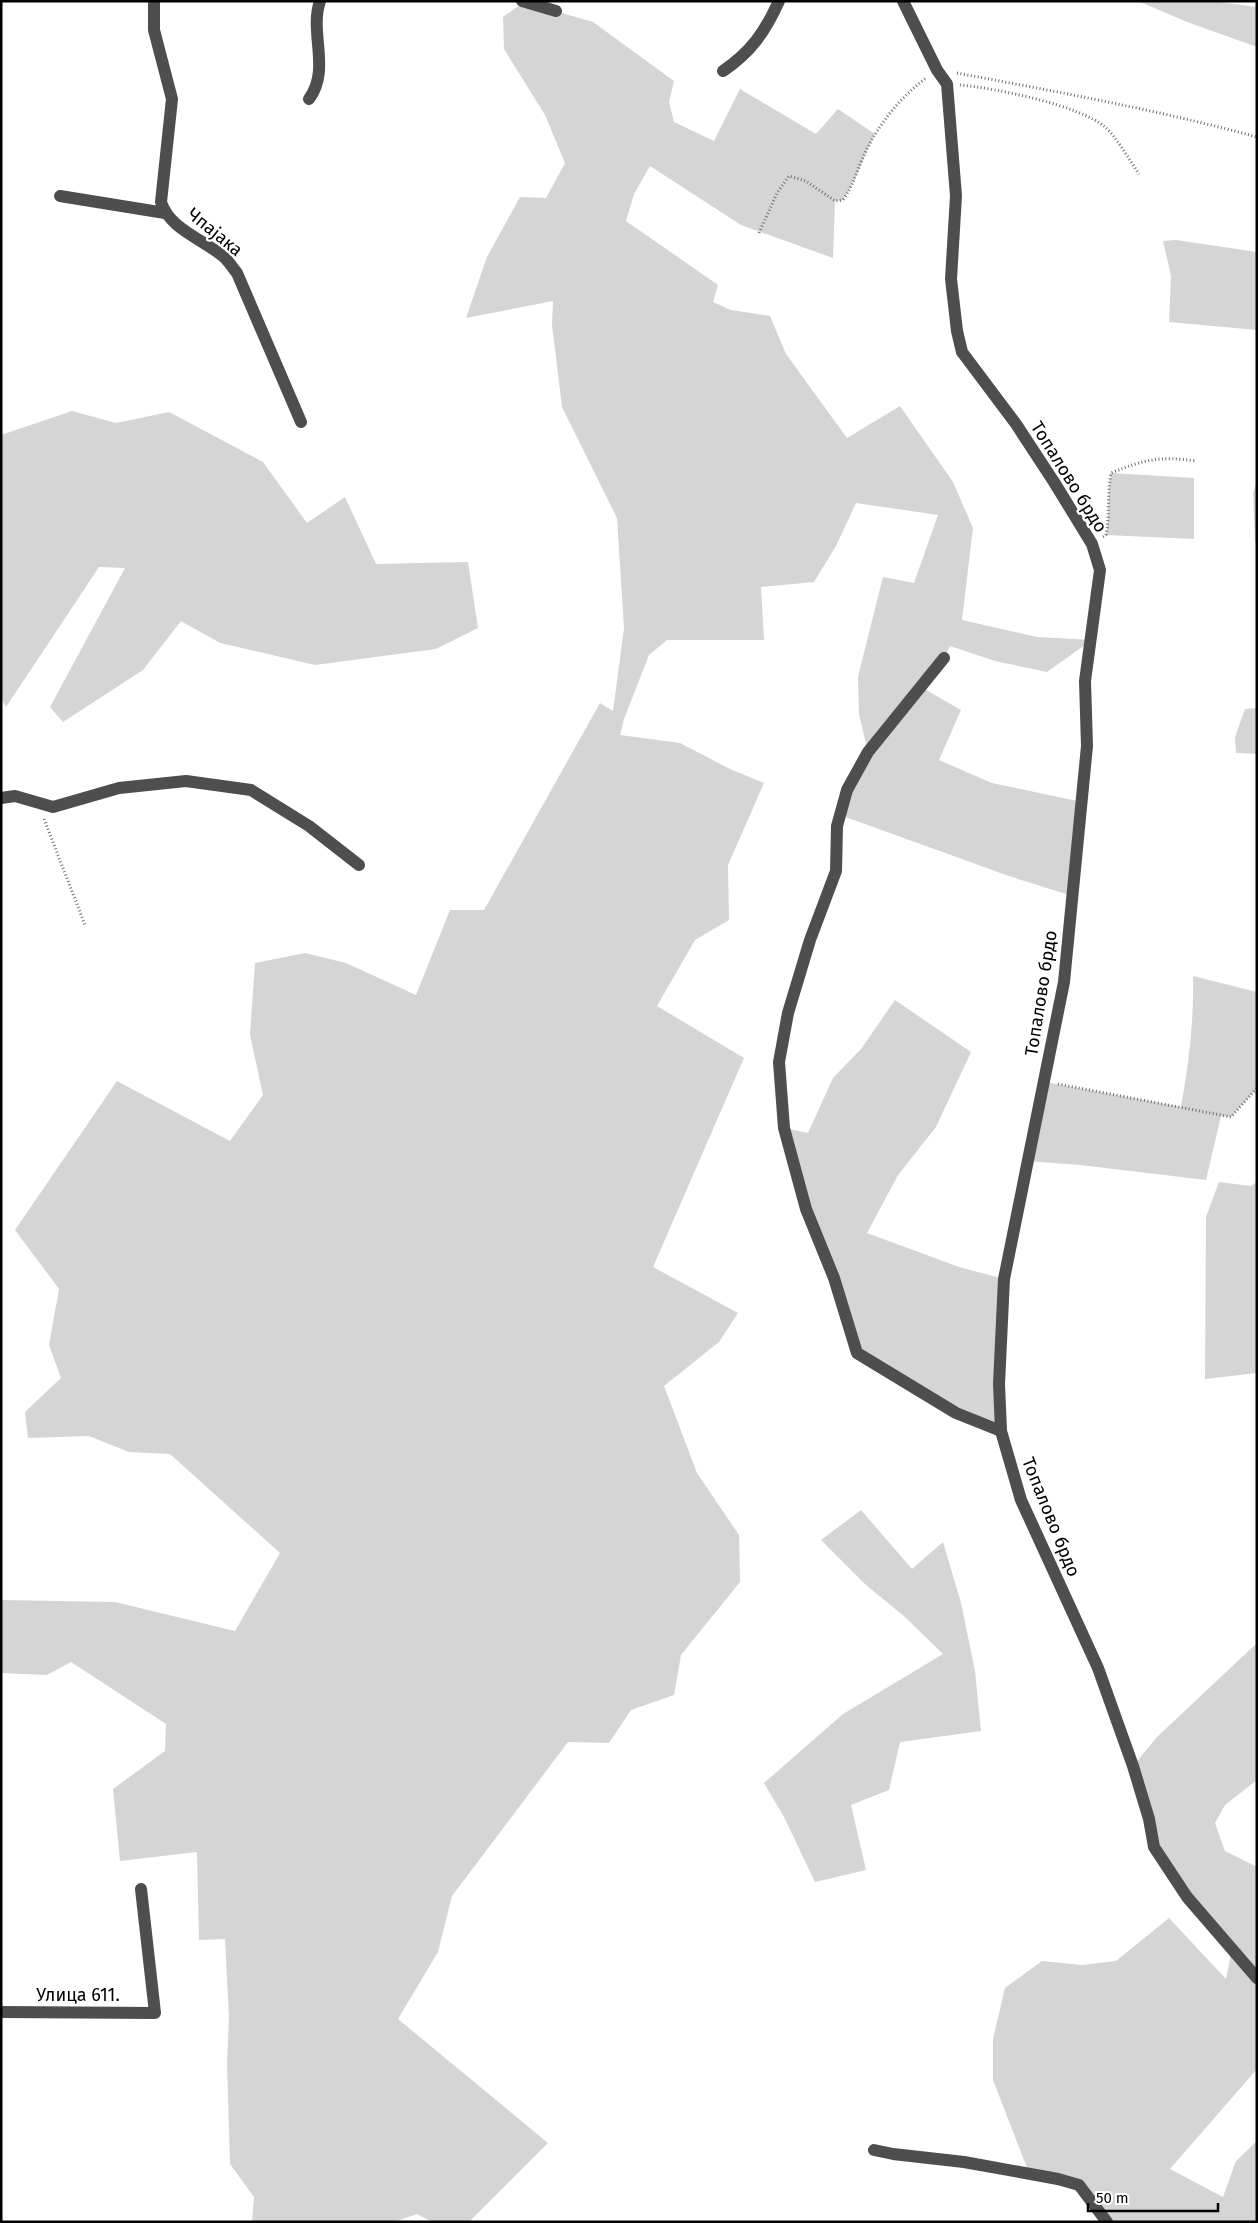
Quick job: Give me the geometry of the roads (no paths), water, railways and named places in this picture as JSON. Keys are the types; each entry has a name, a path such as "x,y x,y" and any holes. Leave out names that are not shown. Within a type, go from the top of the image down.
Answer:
{"street":[{"name":"Чпајака","path":"154,1 154,30 172,99 161,202 165,213 178,225 224,258 237,273 301,422"},
{"path":"309,99 315,90 320,66 317,14 320,1"},
{"path":"522,1 556,12"},
{"path":"723,71 742,58 757,42 779,1"},
{"name":"Топалово брдо","path":"903,1 937,70 947,84 956,196 951,280 957,331 962,352 1016,424 1054,482 1092,544 1100,570 1085,681 1087,746 1064,982 1045,1082 1017,1207 1004,1279 999,1384 1001,1431 1021,1500 1098,1668 1133,1766 1149,1819 1154,1847 1187,1897 1257,1978"},
{"path":"60,196 165,213"},
{"path":"944,658 868,752 847,790 837,826 836,870 810,940 788,1013 779,1062 784,1128 806,1209 834,1278 857,1353 956,1413 1001,1431"},
{"path":"1,798 15,796 53,807 119,788 186,781 251,790 309,826 359,865"},
{"name":"Улица 611.","path":"1,2012 155,2013 140,1889"},
{"path":"874,2150 964,2162 1058,2178 1079,2186 1107,2222"}]}
